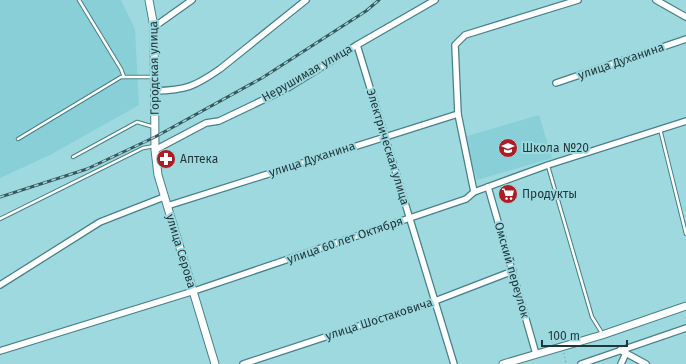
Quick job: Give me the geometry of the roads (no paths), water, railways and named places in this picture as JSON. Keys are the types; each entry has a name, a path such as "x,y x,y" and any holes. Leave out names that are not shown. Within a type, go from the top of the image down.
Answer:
{"street":[{"name":"Городская улица","path":"149,0 154,27 155,137"},
{"path":"154,27 192,0"},
{"path":"155,91 189,88 205,79 306,0"},
{"name":"Нерушимая улица","path":"155,148 206,123 219,121 286,89 357,45 435,0"},
{"path":"474,192 458,114 455,45 465,35 578,0"},
{"path":"656,0 686,17"},
{"name":"улица Духанина","path":"556,83 686,39"},
{"name":"Электрическая улица","path":"357,45 454,364"},
{"name":"улица Духанина","path":"167,206 458,114"},
{"name":"улица 60 лет Октября","path":"0,351 194,291 466,199 474,192 548,165 660,128 686,121"},
{"name":"улица Серова","path":"155,137 155,148 164,196 215,364"},
{"name":"Омский переулок","path":"488,187 536,354"},
{"path":"0,285 100,222 164,196"},
{"name":"улица Шостаковича","path":"243,364 435,301 513,271"},
{"path":"503,364 602,335 686,306"},
{"path":"581,364 686,328"},
{"path":"620,350 646,364"},
{"path":"621,364 626,353"}],"lane":[{"path":"79,0 121,69 124,77"},
{"path":"18,139 124,77 155,77"},
{"path":"72,157 137,122 155,128"},
{"path":"660,128 686,234"},
{"path":"0,219 143,148 155,148"},
{"path":"548,165 592,317 598,325 602,335"}],"railway":[{"path":"0,197 87,169 155,137 262,78 366,11 379,0"}],"place":[{"name":"Школа №20","path":"508,148"},
{"name":"Аптека","path":"166,159"},
{"name":"Продукты","path":"508,194"}]}
